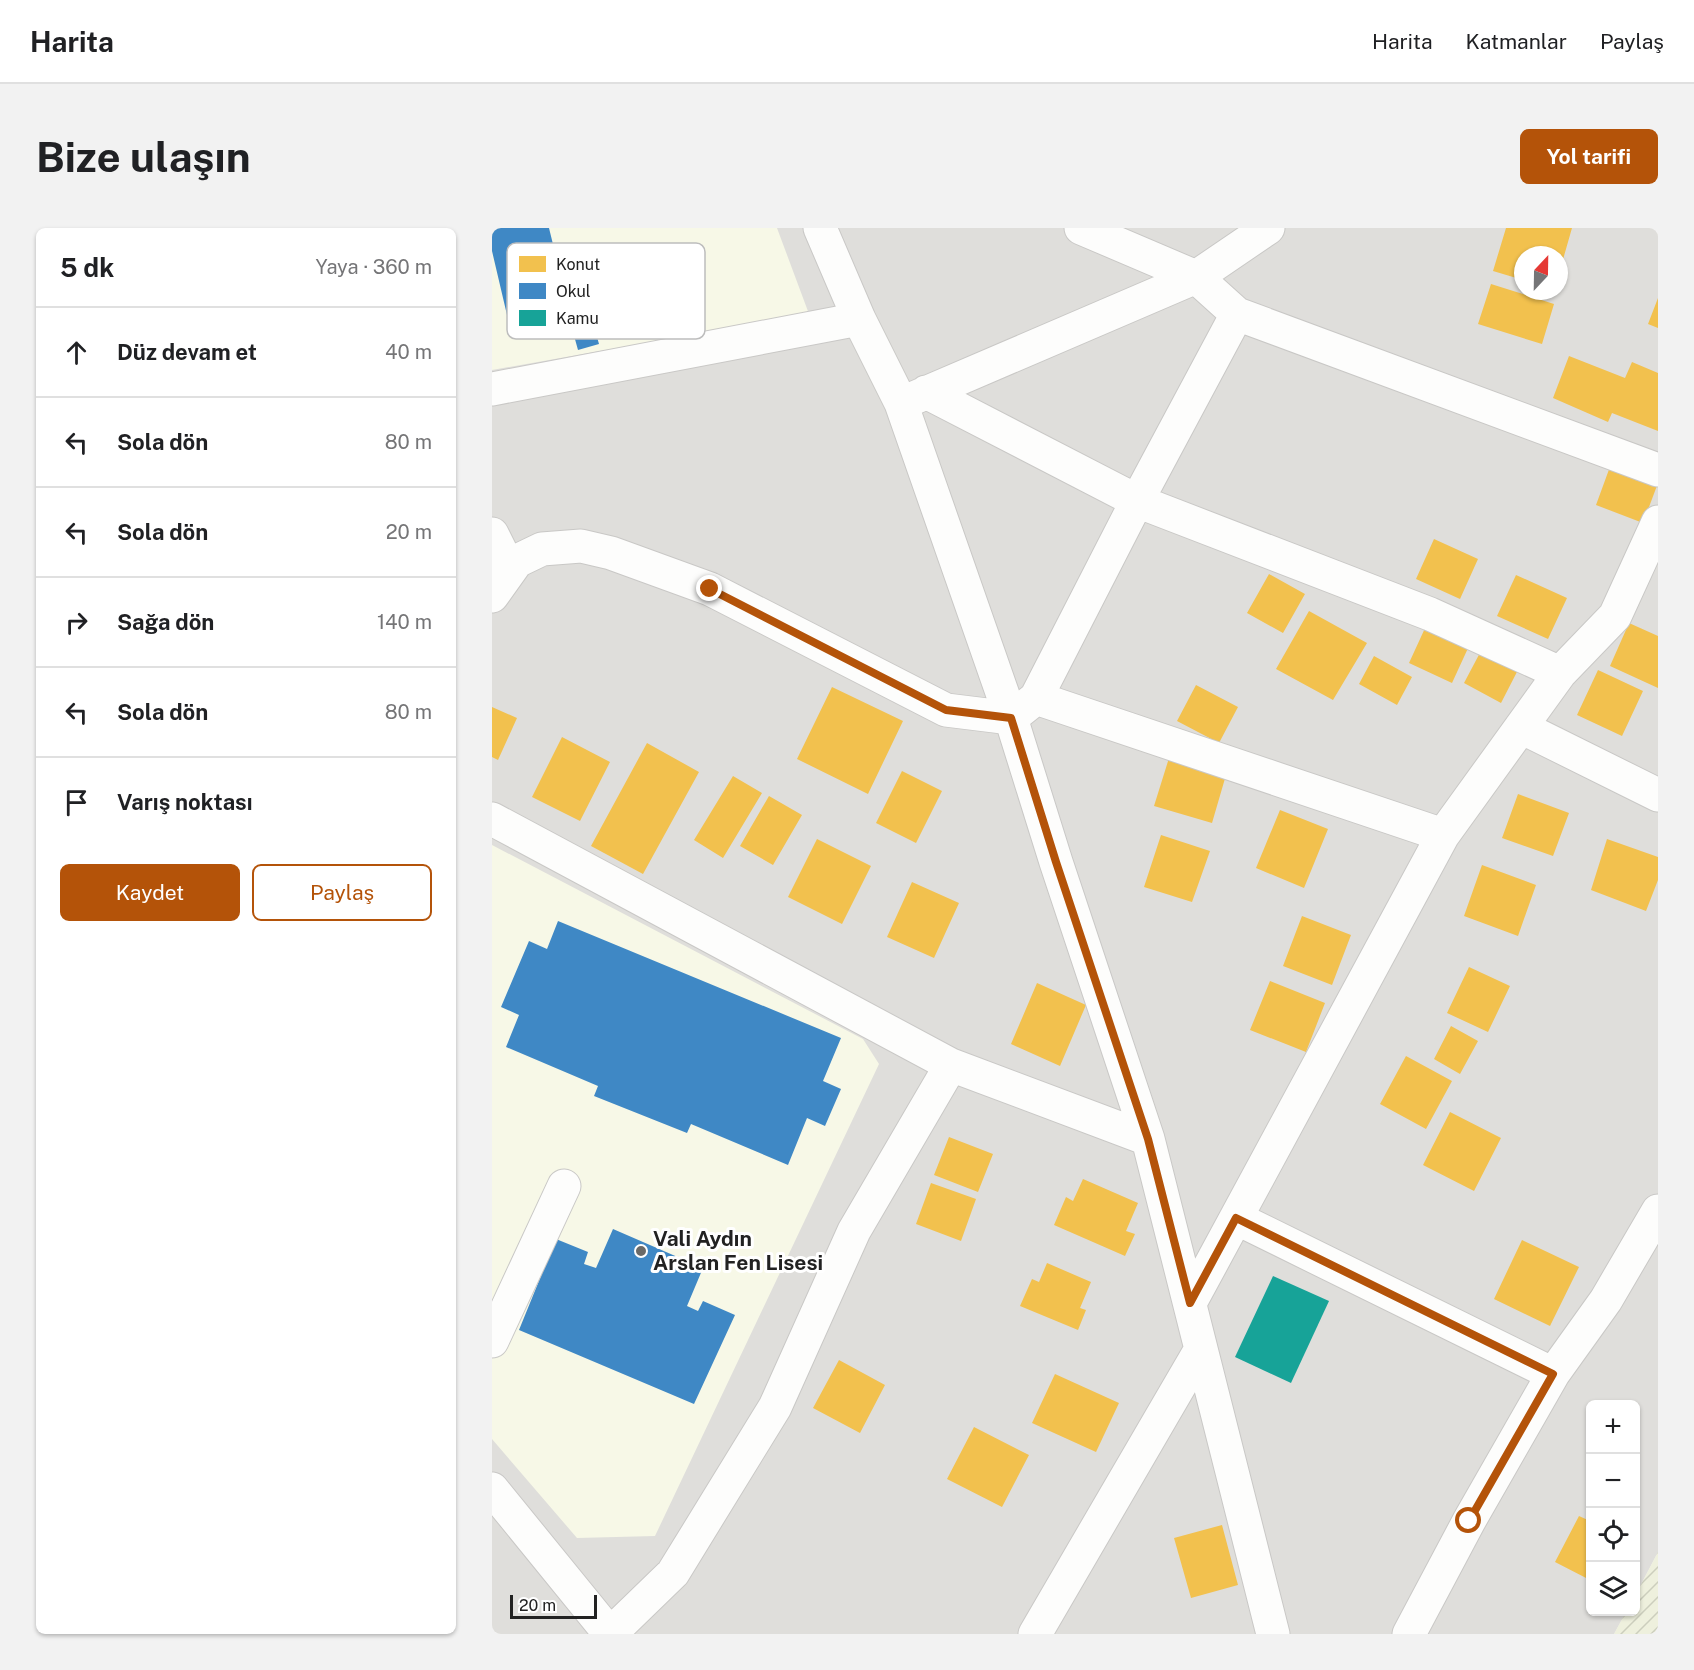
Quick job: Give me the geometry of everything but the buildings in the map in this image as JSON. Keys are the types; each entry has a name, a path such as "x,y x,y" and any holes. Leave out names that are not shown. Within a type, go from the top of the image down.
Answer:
{"street":[{"path":"820,228 858,318 914,398 1059,873 1148,1139 1273,1634"},
{"path":"1081,228 1196,277 1237,314 1658,470"},
{"path":"914,398 1196,277 1268,228"},
{"path":"501,583 517,561 542,549 581,546 611,553 710,589 946,710 1011,718 1036,698 1137,501 1237,314"},
{"path":"492,389 858,318"},
{"path":"914,398 1137,501 1430,614 1560,673"},
{"path":"1190,1303 1443,835 1560,673 1615,616 1658,522"},
{"path":"492,534 501,583"},
{"path":"1036,698 1443,835"},
{"path":"1521,727 1658,795"},
{"path":"492,819 951,1065 1148,1139"},
{"path":"492,1489 610,1634 673,1573 775,1407 854,1231 951,1065"},
{"path":"492,1341 564,1186"},
{"path":"1409,1634 1469,1521 1553,1374 1606,1300 1658,1211"},
{"path":"1236,1218 1553,1374"},
{"path":"1035,1634 1201,1349"}],"shaded area":[{"path":"492,228 1658,228 1658,1552 1640,1586 1640,1400 1586,1400 1586,1616 1624,1616 1614,1634 492,1634"},
{"path":"492,228 777,228 809,314 705,332 705,243 507,243 507,339 667,339 492,370"},
{"name":"Vali Aydın Arslan Fen Lisesi","path":"492,845 863,1039 879,1064 655,1536 577,1538 492,1439"},
{"path":"1658,1552 1658,1634 1614,1634 1624,1616 1640,1616 1640,1586"}],"place":[{"name":"Vali Aydın Arslan Fen Lisesi","path":"641,1251"}],"route":[{"path":"710,589 946,710 1011,718 1148,1139 1190,1303 1236,1218 1553,1374 1469,1521"}]}
